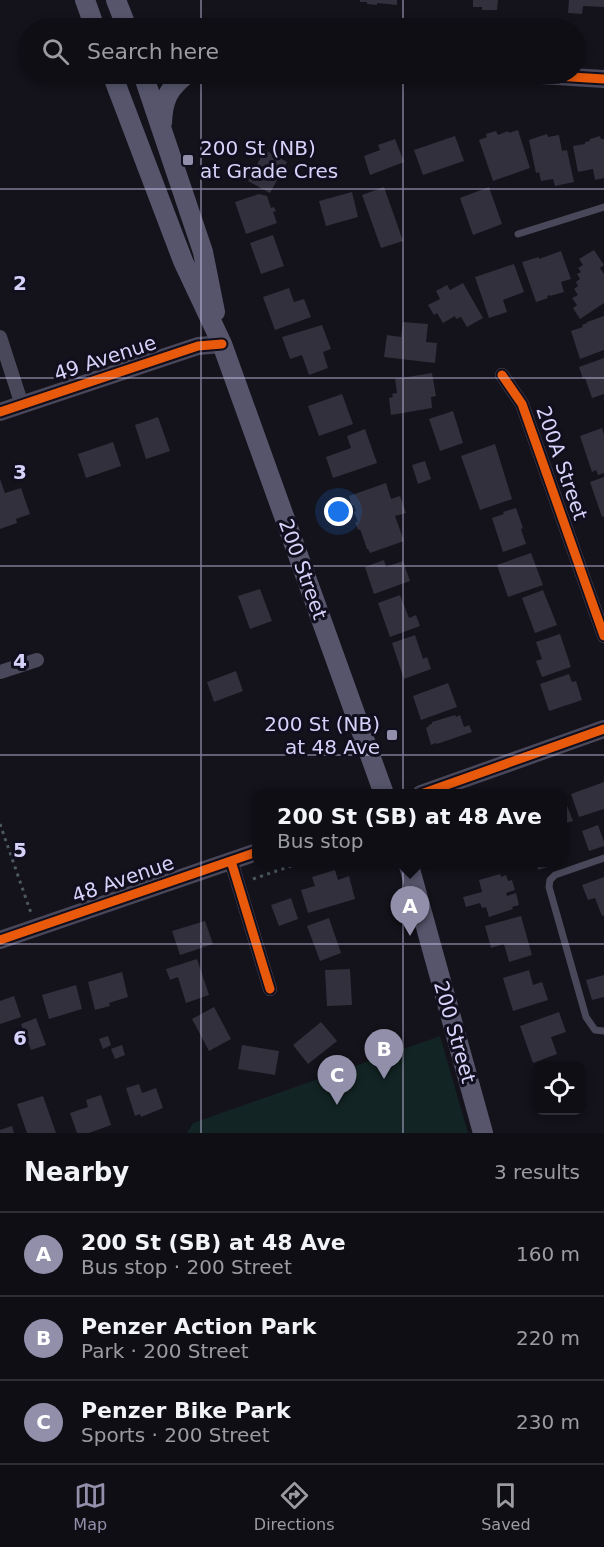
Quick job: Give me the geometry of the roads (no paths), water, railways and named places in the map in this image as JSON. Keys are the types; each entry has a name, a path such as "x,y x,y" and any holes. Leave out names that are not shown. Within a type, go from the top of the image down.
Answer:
{"main road":[{"path":"85,0 91,18"},
{"path":"116,0 123,18"},
{"name":"200 Street","path":"116,84 183,261 222,344 382,789"},
{"name":"200 Street","path":"147,84 202,252 222,344"},
{"path":"162,126 163,105 175,84"},
{"name":"200 Street","path":"409,867 483,1133"}],"street":[{"path":"586,78 604,79"},
{"path":"0,337 22,405"},
{"name":"49 Avenue","path":"0,412 198,346 222,344"},
{"name":"200A Street","path":"502,375 522,404 604,636"},
{"path":"0,672 37,660"},
{"path":"435,789 604,729"},
{"name":"48 Avenue","path":"0,940 252,854"},
{"path":"231,861 270,989"}],"lane":[{"path":"518,234 604,207"},
{"path":"604,858 555,875 550,880 549,888 586,1017 596,1030 604,1031"}],"place":[{"name":"200 St (NB) at Grade Cres","path":"188,160"},
{"name":"200 St (NB) at 48 Ave","path":"392,735"},
{"name":"200 St (SB) at 48 Ave","path":"410,936"},
{"name":"Penzer Action Park","path":"384,1079"},
{"name":"Penzer Bike Park","path":"337,1105"}]}
